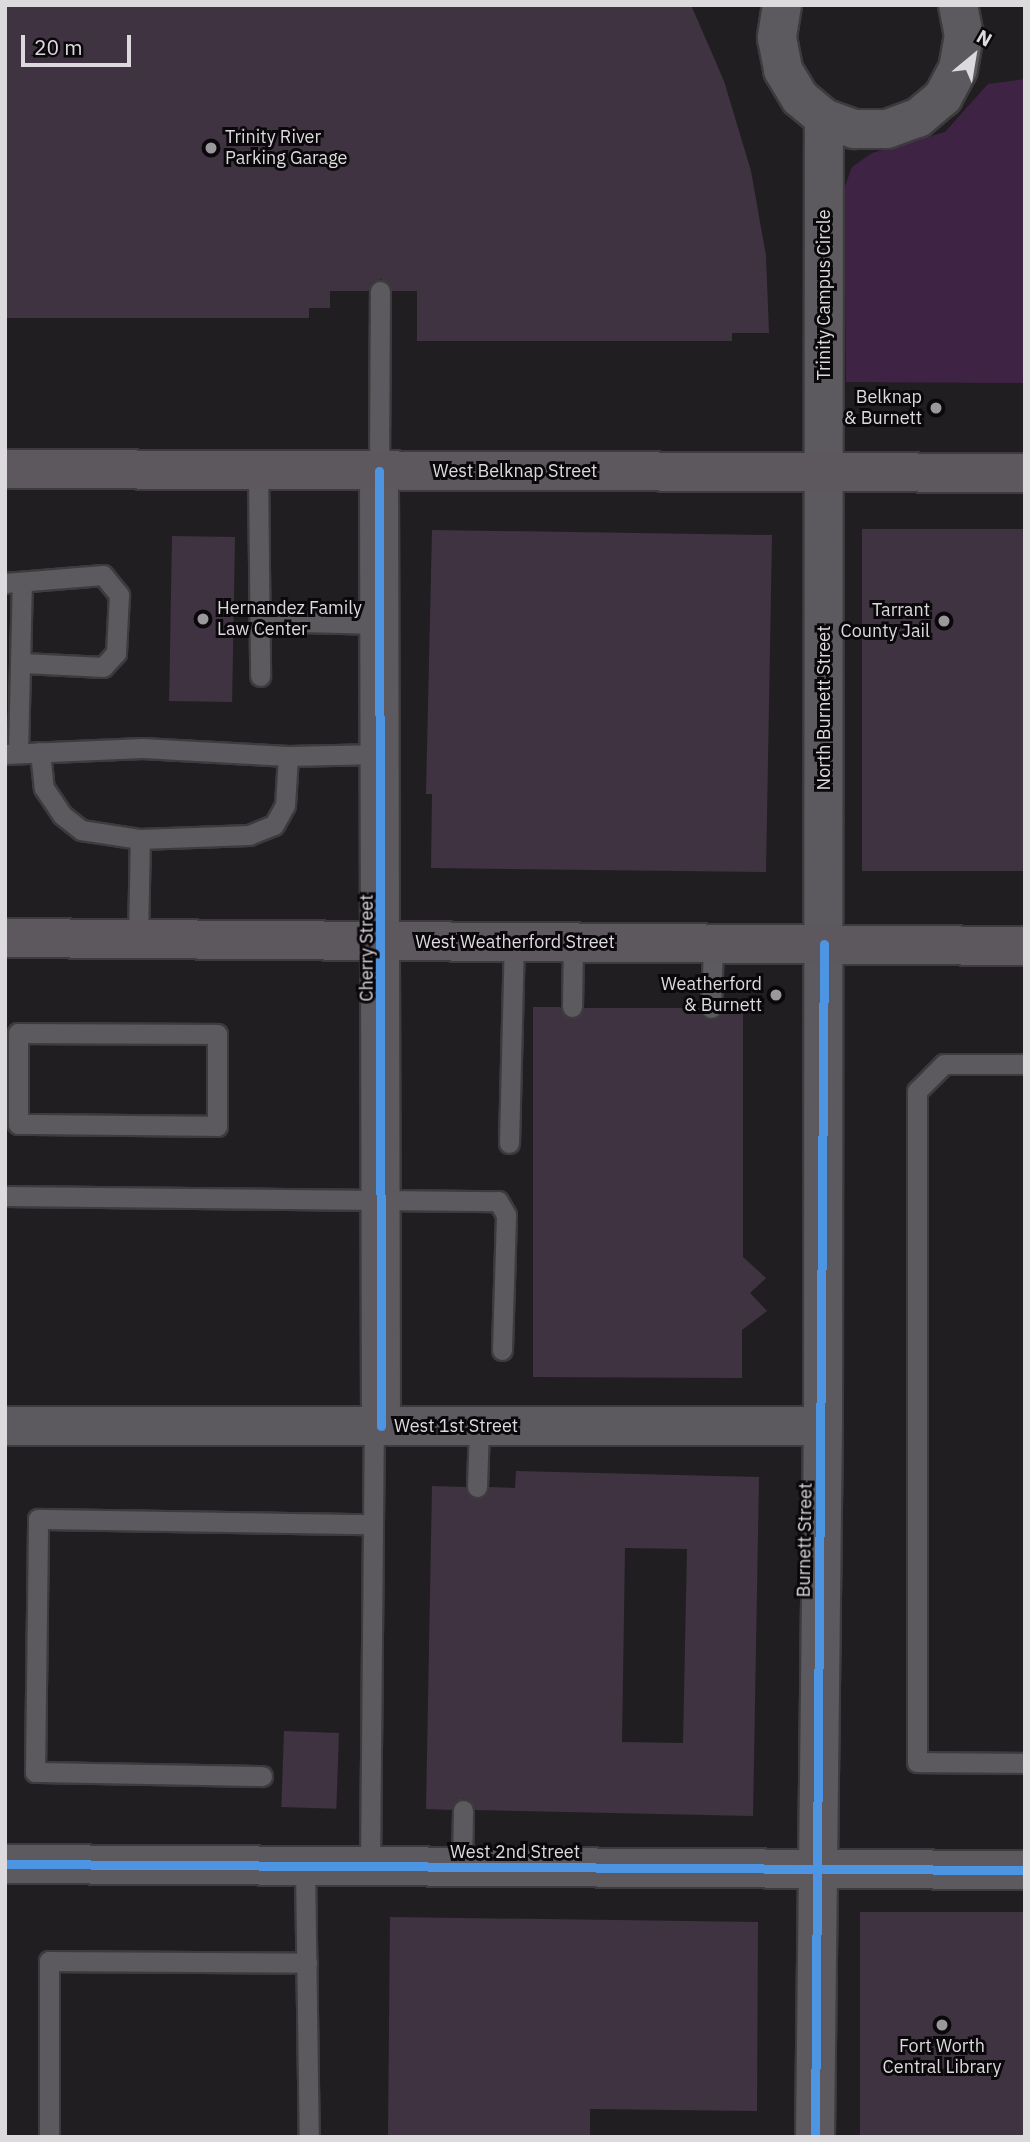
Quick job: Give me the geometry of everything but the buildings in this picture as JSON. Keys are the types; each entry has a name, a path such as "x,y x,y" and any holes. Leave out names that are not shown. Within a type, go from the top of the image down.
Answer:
{"main road":[{"name":"West Belknap Street","path":"5,469 1025,473"},
{"name":"West Weatherford Street","path":"5,938 1025,946"}],"street":[{"path":"782,5 777,38 783,69 800,98 824,118 855,129 887,129 918,118 943,97 958,69 964,36 958,5"},
{"name":"Trinity Campus Circle","path":"824,118 824,472"},
{"name":"Cherry Street","path":"378,1426 383,941 379,471"},
{"name":"North Burnett Street","path":"824,472 824,944"},
{"name":"Burnett Street","path":"815,2137 814,1867 823,1426 824,944"},
{"name":"West 1st Street","path":"5,1426 823,1426"},
{"name":"West 2nd Street","path":"5,1864 1025,1870"}],"lane":[{"path":"379,471 380,291"},
{"path":"258,470 262,621 260,676"},
{"path":"23,663 103,667 116,653 119,595 103,575 14,583 23,663 11,753 142,748 288,756 382,754"},
{"path":"262,621 380,624"},
{"path":"40,752 44,788 62,815 81,830 140,839 249,835 274,825 285,805 288,756"},
{"path":"138,939 140,839"},
{"path":"509,1143 514,942"},
{"path":"572,1007 573,943"},
{"path":"711,1008 713,943"},
{"path":"18,1033 217,1034 217,1126 18,1124 12,1095 18,1033"},
{"path":"1025,1064 944,1064 917,1091 917,1762 1025,1763"},
{"path":"5,1196 498,1200 506,1215 502,1350"},
{"path":"370,1868 373,1524 378,1426"},
{"path":"477,1487 479,1426"},
{"path":"262,1776 35,1772 38,1519 373,1524"},
{"path":"463,1810 463,1868"},
{"path":"305,1867 309,2137"},
{"path":"49,2137 49,1961 307,1963"}],"shaded area":[{"path":"1025,79 1025,383 846,382 844,189 852,167 872,153 945,132 988,84"}],"cycle path":[{"path":"379,471 381,1426"},
{"path":"815,2137 824,944"},
{"path":"5,1864 1025,1870"}],"place":[{"name":"Trinity River Parking Garage","path":"211,148"},
{"name":"Belknap & Burnett","path":"936,408"},
{"name":"Hernandez Family Law Center","path":"203,619"},
{"name":"Tarrant County Jail","path":"944,621"},
{"name":"Weatherford & Burnett","path":"776,995"},
{"name":"Fort Worth Central Library","path":"942,2025"}]}
